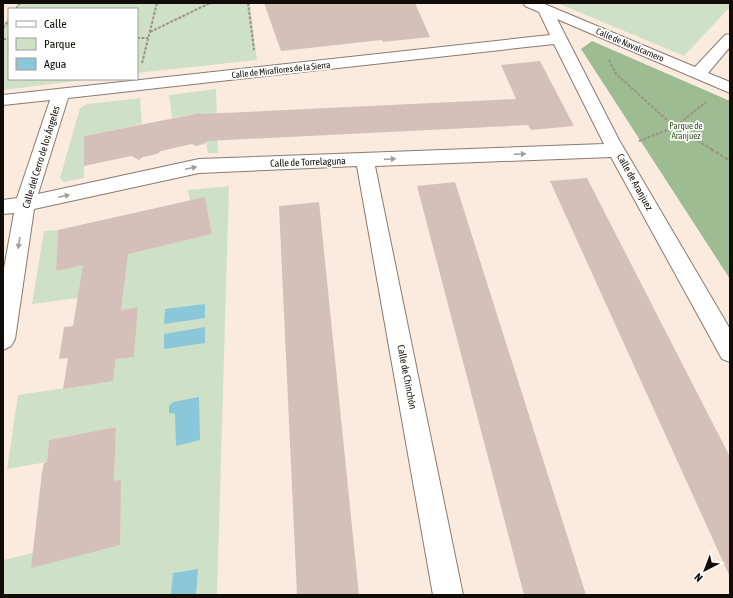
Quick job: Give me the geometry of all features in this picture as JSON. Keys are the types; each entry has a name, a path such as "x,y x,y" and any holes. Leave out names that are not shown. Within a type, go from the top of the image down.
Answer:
{"street":[{"name":"Calle de Navalcarnero","path":"537,6 730,88"},
{"name":"Calle de Aranjuez","path":"537,6 558,39 617,150 730,351"},
{"path":"698,74 730,38"},
{"name":"Calle de Miraflores de la Sierra","path":"3,100 558,39"},
{"name":"Calle del Cerro de los Ángeles","path":"3,339 25,204 61,94"},
{"name":"Calle de Torrelaguna","path":"3,207 25,204 199,166 617,150"},
{"name":"Calle de Chinchón","path":"365,160 448,595"}],"path":[{"path":"137,85 157,3"},
{"path":"150,33 210,3"},
{"path":"248,3 257,72"},
{"path":"138,38 148,38"},
{"path":"613,38 604,50 616,74 675,127 730,161"},
{"path":"617,150 675,127 712,97 698,74"}],"green space":[{"path":"18,3 250,3 257,60 138,73 138,8 15,8"},
{"path":"557,3 730,3 730,7 684,56"},
{"path":"8,18 8,80 84,80 3,90 3,25"},
{"name":"Parque de Aranjuez","path":"592,41 730,101 730,279 581,49"},
{"path":"216,89 218,153 208,153 200,113 172,118 169,95"},
{"path":"140,98 142,124 84,136 84,178 64,182 60,178 80,108 87,104"},
{"path":"229,186 217,595 3,595 3,560 33,553 121,479 114,481 116,427 49,440 47,462 7,469 18,395 113,381 116,359 134,357 138,307 121,310 78,298 32,304 44,231 58,230 56,271 119,232 152,248 212,234 205,197 190,201 188,190"}],"water":[{"path":"205,304 205,318 164,324 165,309"},
{"path":"205,327 205,343 164,349 164,334"},
{"path":"199,397 200,440 176,446 175,414 169,413 169,406 173,402"},
{"path":"198,569 196,595 171,595 173,573"}],"building":[{"path":"264,3 415,3 430,37 383,42 382,40 281,51"},
{"path":"540,61 574,126 531,130 528,125 207,141 204,144 196,146 192,144 161,151 157,154 143,157 139,160 131,156 84,166 84,136 200,113 516,99 501,65"},
{"path":"587,178 730,457 730,577 550,181"},
{"path":"455,182 586,595 524,595 417,186"},
{"path":"205,197 212,234 128,254 121,310 138,307 134,357 116,359 113,381 63,389 68,358 59,359 64,327 73,326 83,265 56,271 58,230"},
{"path":"319,202 359,595 297,595 279,206"},
{"path":"116,427 114,481 121,479 120,545 31,568 42,472 44,463 47,462 49,440"}]}
